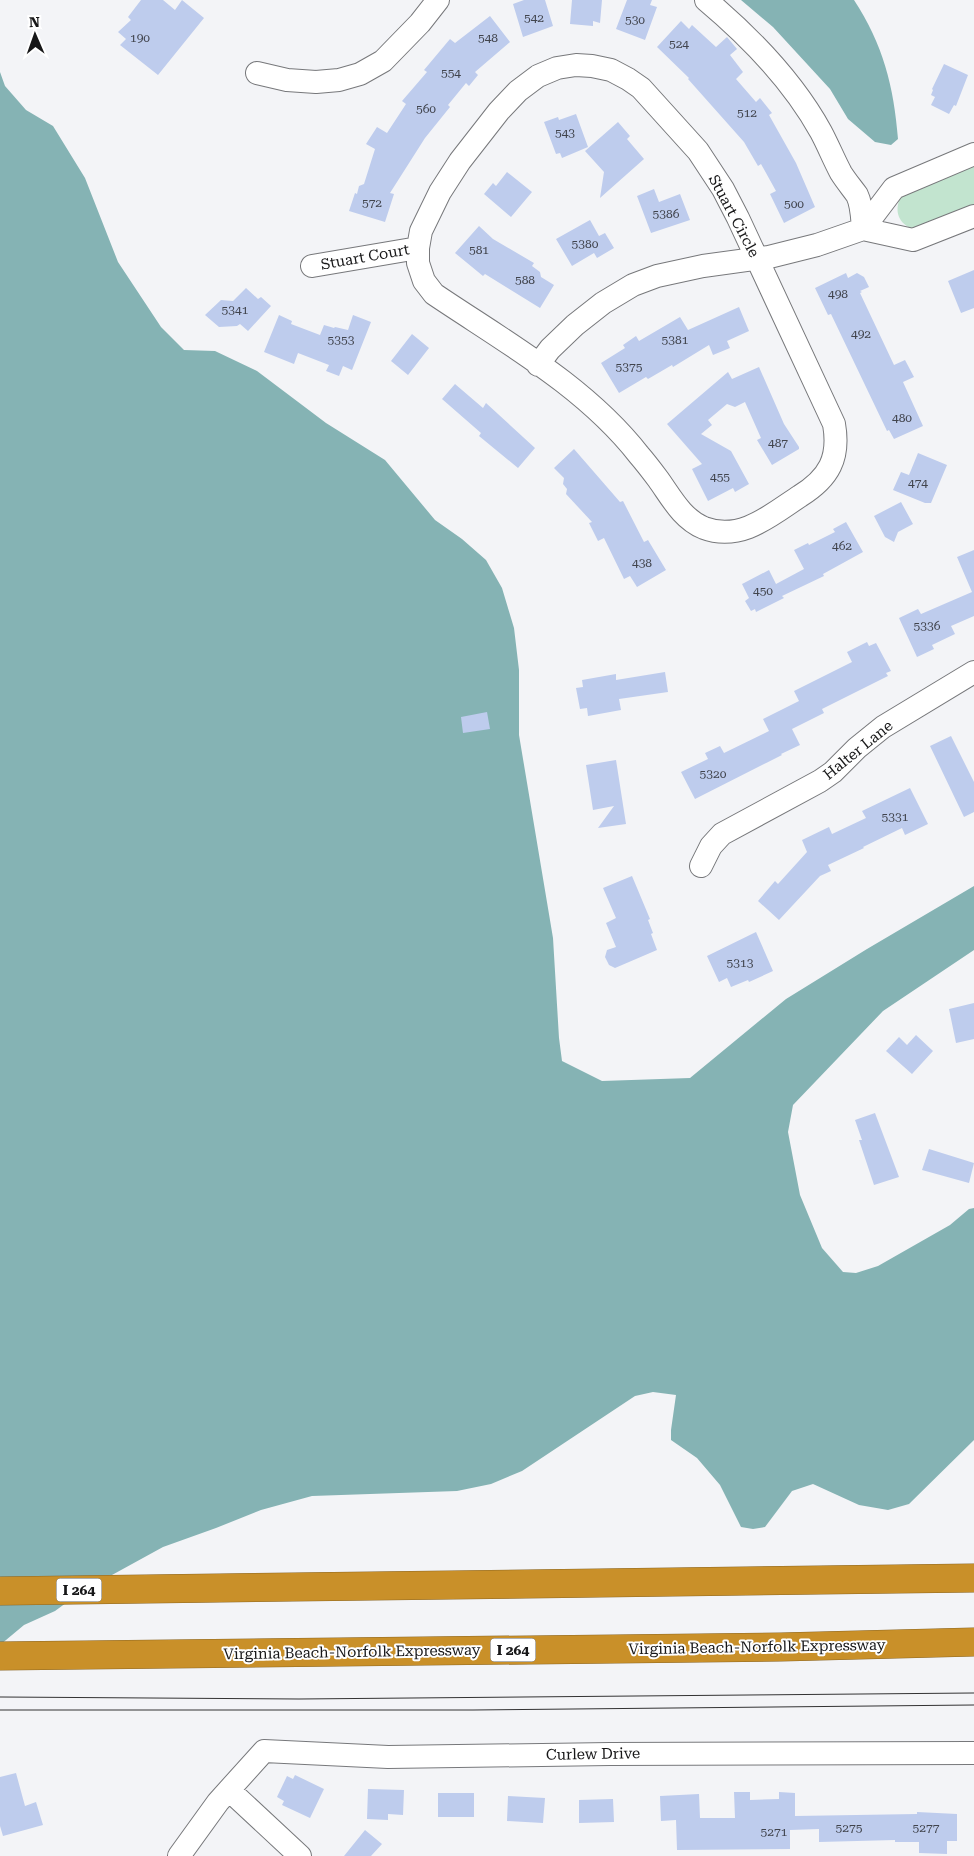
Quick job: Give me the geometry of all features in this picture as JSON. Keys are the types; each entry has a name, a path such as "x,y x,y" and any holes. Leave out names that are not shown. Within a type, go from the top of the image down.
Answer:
{"highway":[{"name":"I 264","path":"0,1591 974,1578"},
{"name":"Virginia Beach-Norfolk Expressway","path":"0,1656 781,1647 974,1642"}],"street":[{"path":"257,73 287,80 316,82 339,80 360,74 383,61 420,23 438,0"},
{"path":"706,0 730,21 767,59 799,98 820,131 843,176 858,197 863,229"},
{"name":"Stuart Circle","path":"584,65 611,70 628,79 647,95 698,151 723,189 757,258 834,424 836,439 835,455 828,472 818,484 750,528 738,532 722,532 703,528 687,518 635,449 603,416 562,380 434,294 424,281 418,263 418,248 422,231 440,192 499,111 518,91 538,76 557,68 584,65"},
{"path":"863,229 894,188 974,154"},
{"path":"538,364 575,325 603,303 633,285 657,276 817,245 863,229 913,240 974,216"},
{"name":"Stuart Court","path":"312,266 418,248"},
{"name":"Halter Lane","path":"701,866 710,846 722,834 820,781 833,772 857,748 883,727 973,676"},
{"name":"Curlew Drive","path":"229,1790 264,1751 388,1757 974,1753"},
{"path":"179,1856 218,1802 229,1790 300,1856"}],"green space":[{"path":"974,163 974,208 913,229 901,221 898,213 900,198"}],"water":[{"path":"741,0 854,0 873,33 880,50 894,102 898,139 891,145 875,142 848,119 830,89 773,27"},
{"path":"0,72 5,86 26,110 53,126 85,178 118,262 161,327 184,350 215,351 257,371 326,423 385,460 435,520 462,539 486,560 502,588 514,628 519,670 519,735 553,938 562,1061 602,1081 690,1078 786,999 974,886 974,950 883,1011 793,1105 788,1132 800,1195 822,1248 843,1272 856,1273 878,1266 950,1225 969,1209 974,1208 974,1440 909,1504 888,1510 859,1505 813,1484 792,1491 765,1527 753,1529 741,1527 720,1485 697,1458 671,1440 676,1395 653,1392 635,1396 522,1471 491,1484 457,1491 312,1496 261,1510 163,1547 81,1592 55,1611 24,1625 0,1645"}],"building":[{"path":"141,0 163,0 175,10 182,0 204,18 158,75 120,45 126,39 118,32 131,20 128,17"},
{"path":"524,0 545,0 553,26 523,37 513,4"},
{"path":"572,0 602,0 600,23 593,21 593,26 570,24"},
{"path":"627,0 652,0 650,5 657,7 645,40 616,29"},
{"path":"490,16 510,42 475,72 478,75 469,86 466,83 448,105 450,107 425,138 390,193 394,194 385,222 349,211 355,193 357,194 359,186 364,184 375,149 366,144 377,127 387,133 406,104 402,101 427,72 424,70 450,39 455,43"},
{"path":"681,21 689,29 692,25 716,47 727,37 737,49 730,55 743,72 736,79 756,102 760,98 772,113 769,115 796,163 815,207 784,223 770,194 776,191 761,164 758,166 744,142 689,78 657,47"},
{"path":"944,64 968,75 956,106 954,105 949,114 931,105 935,97 931,95 932,89"},
{"path":"576,114 588,147 562,158 560,153 556,154 544,122 558,117 559,120"},
{"path":"618,122 630,136 627,139 644,159 600,198 604,172 585,151"},
{"path":"507,172 532,192 511,217 484,194 493,183 496,186"},
{"path":"654,189 659,202 680,194 690,220 651,233 637,196"},
{"path":"590,220 599,236 605,233 614,248 597,258 594,253 572,266 556,239"},
{"path":"479,226 493,239 534,263 532,266 540,272 541,277 554,285 540,308 485,274 483,276 455,253"},
{"path":"974,270 974,308 961,313 948,281"},
{"path":"846,273 848,278 857,273 864,277 869,287 860,291 862,292 860,293 894,365 905,360 914,377 903,382 923,426 894,439 889,430 887,431 831,314 828,315 815,288"},
{"path":"246,288 258,299 261,297 271,306 248,331 240,324 237,326 219,327 205,315 221,300 233,301"},
{"path":"739,307 749,331 727,341 730,348 713,355 709,345 673,367 672,365 648,379 646,377 619,393 601,363 625,348 623,345 636,336 639,341 680,317 688,330"},
{"path":"279,315 292,321 291,324 320,335 324,325 348,330 353,315 371,322 352,370 343,366 339,376 326,371 329,365 298,353 294,364 264,352"},
{"path":"412,334 429,348 408,375 391,361"},
{"path":"759,367 784,424 799,449 772,465 757,440 761,438 745,402 735,407 727,404 708,420 712,425 701,434 731,451 749,484 735,492 733,488 708,501 692,469 702,464 667,424 728,372 732,379"},
{"path":"455,384 483,408 486,403 535,448 518,468 479,436 481,433 442,399"},
{"path":"574,449 620,502 623,501 644,542 648,540 666,570 637,587 630,576 624,579 604,538 598,541 589,523 592,522 566,494 567,489 563,484 564,478 554,468"},
{"path":"918,453 947,465 931,503 925,503 893,490 901,472 909,475"},
{"path":"901,502 913,524 898,532 894,542 885,537 874,516"},
{"path":"846,522 863,552 823,574 824,576 782,596 784,598 756,612 755,609 751,611 745,601 749,598 742,584 769,570 776,584 804,569 794,550 835,532 833,529"},
{"path":"974,550 974,616 951,626 955,634 932,645 934,649 917,657 899,618 918,609 921,614 972,592 957,557"},
{"path":"867,642 869,646 876,643 891,671 886,673 888,676 822,709 824,713 792,729 800,745 695,799 681,772 708,759 705,753 720,746 724,753 769,731 763,719 799,701 794,691 852,662 847,652"},
{"path":"665,672 668,692 619,699 621,710 588,716 587,708 580,709 576,688 583,687 582,680 616,674 616,680"},
{"path":"487,712 490,729 463,733 461,717"},
{"path":"951,736 974,782 974,812 964,817 930,746"},
{"path":"616,760 626,824 598,828 614,806 593,810 586,765"},
{"path":"910,788 928,824 905,835 902,828 828,865 831,871 820,876 779,920 758,901 775,881 778,884 807,852 802,840 829,827 832,834 866,818 862,811"},
{"path":"632,876 650,919 648,920 653,933 651,934 657,950 615,968 609,965 605,957 607,950 616,947 606,923 616,918 603,888"},
{"path":"756,932 773,971 749,982 748,980 731,987 727,978 719,982 707,956"},
{"path":"974,1003 974,1039 956,1043 949,1009"},
{"path":"916,1035 933,1051 912,1074 886,1051 899,1037 907,1045"},
{"path":"875,1113 899,1177 874,1185 859,1140 862,1140 855,1120"},
{"path":"929,1149 974,1163 969,1183 922,1170"},
{"path":"16,1773 25,1806 36,1802 43,1825 3,1836 0,1826 0,1777"},
{"path":"295,1775 324,1789 310,1818 282,1805 284,1801 277,1797 287,1776 293,1779"},
{"path":"368,1789 404,1790 403,1815 388,1814 388,1820 367,1819"},
{"path":"734,1792 750,1792 750,1800 779,1799 779,1792 795,1793 795,1816 917,1814 917,1812 957,1814 957,1841 947,1841 947,1854 919,1853 919,1842 895,1842 895,1840 819,1842 819,1829 790,1830 790,1849 677,1850 676,1820 661,1821 660,1796 699,1794 700,1818 735,1818"},
{"path":"438,1793 474,1793 474,1817 438,1817"},
{"path":"508,1796 545,1798 543,1823 507,1821"},
{"path":"613,1799 614,1822 579,1823 579,1800"},
{"path":"365,1830 382,1844 371,1856 344,1856"}],"tram line":[{"path":"0,1697 299,1699 974,1693"},
{"path":"0,1710 473,1710 974,1705"}]}
